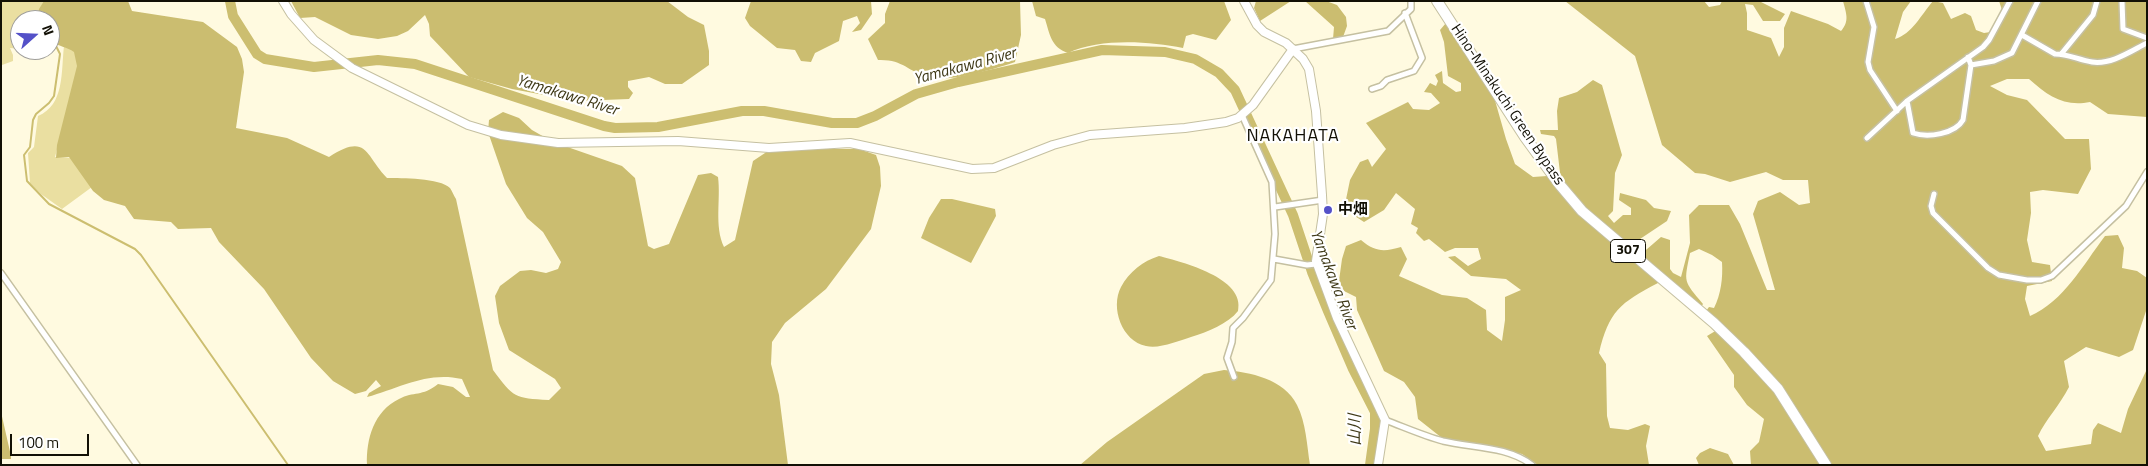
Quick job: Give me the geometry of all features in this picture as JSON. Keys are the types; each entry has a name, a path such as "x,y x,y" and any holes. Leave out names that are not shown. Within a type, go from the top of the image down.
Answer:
{"highway":[{"name":"Hino-Minakuchi Green Bypass","path":"1438,1 1525,138 1560,185 1582,211 1714,323 1744,352 1778,390 1826,465"}],"street":[{"path":"283,1 305,30 335,57 352,68 468,124 514,138 558,143 678,141 769,148 850,143 972,169 994,168 1053,145 1090,135 1226,122 1245,113 1292,49 1388,31 1411,8 1411,1"},
{"path":"1244,1 1257,25 1264,32 1286,43 1303,59 1309,69 1312,84 1322,200 1321,227 1315,264 1385,420 1378,465"},
{"path":"1866,1 1874,27 1868,62 1870,70 1896,111"},
{"path":"1867,138 1907,101 1983,47 1989,40 2010,1"},
{"path":"1971,65 2008,56 2012,53 2038,1"},
{"path":"2062,53 2093,14 2097,1"},
{"path":"2122,1 2123,29 2147,38"},
{"path":"1372,89 1381,86 1387,80 1414,70 1425,59 1405,13"},
{"path":"2022,35 2055,54 2062,53 2087,61 2104,62 2147,43"},
{"path":"1907,101 1914,133 1932,136 1960,125 1963,120 1971,65 1968,57"},
{"path":"1234,377 1227,358 1232,342 1233,328 1243,318 1271,280 1274,259 1275,207 1272,182 1245,113"},
{"path":"1934,194 1931,206 1933,213 1988,268 2007,277 2040,280 2052,276 2126,206 2147,172"},
{"path":"1275,207 1322,200"},
{"path":"1274,259 1307,266 1315,264"},
{"path":"1,273 137,465"},
{"path":"1385,420 1441,440 1507,452 1524,459 1532,465"}],"shaded area":[{"path":"1,1 46,1 40,10 10,10 10,60 13,61 2,65"},
{"path":"44,1 128,1 132,11 203,22 237,47 242,59 244,72 236,128 287,138 329,157 351,147 359,147 369,155 387,178 429,180 450,188 456,199 493,370 511,391 521,397 549,400 561,388 555,379 509,350 499,323 495,296 500,286 520,271 531,270 546,273 558,269 561,262 543,232 527,218 506,184 488,132 489,120 503,112 519,118 532,130 553,142 622,166 635,178 648,246 654,249 669,244 698,175 711,173 718,177 718,221 724,247 735,240 753,161 771,149 859,149 876,155 880,167 881,186 871,229 826,289 785,323 772,342 771,364 779,395 788,465 367,465 368,445 373,427 390,404 404,397 427,391 438,384 453,387 466,397 470,397 462,379 437,377 425,379 367,397 369,393 381,386 376,380 366,391 355,394 333,381 311,358 264,289 219,242 211,228 178,229 171,222 134,219 125,206 104,200 93,191 69,157 56,158 57,145 77,66 74,52 60,46 60,10 39,9"},
{"path":"291,1 667,1 688,17 704,25 709,51 709,65 682,84 665,84 649,77 628,81 628,87 633,93 629,99 576,101 512,89 469,77 430,36 429,24 425,15 408,31 397,36 378,39 351,35 315,17 300,18"},
{"path":"751,1 871,1 872,14 861,30 852,32 860,23 857,16 843,21 839,41 815,53 811,62 801,61 795,50 777,48 750,26 745,18"},
{"path":"890,1 1020,1 1021,35 1015,62 959,77 937,78 921,75 893,61 878,60 868,39 885,23 885,14"},
{"path":"1032,1 1224,1 1231,20 1216,40 1193,34 1186,36 1183,48 1124,42 1094,45 1068,53 1055,44 1045,19 1036,16"},
{"path":"1256,1 1291,1 1260,21 1254,8"},
{"path":"1305,1 1326,1 1337,5 1346,17 1347,26 1343,37 1333,39 1334,27"},
{"path":"1565,1 1704,1 1709,7 1720,5 1722,1 1759,1 1785,14 1780,21 1763,21 1753,5 1745,4 1747,30 1771,38 1779,57 1784,47 1784,28 1791,11 1828,24 1841,31 1846,24 1843,1 1911,1 1903,12 1895,39 1901,37 1916,23 1933,1 1943,3 1951,19 1965,13 1971,16 1976,30 1984,33 1997,31 2004,16 1999,1 2147,1 2147,117 2108,114 2090,102 2072,103 2057,99 2029,79 2007,79 1990,86 2007,95 2027,100 2065,139 2089,139 2091,169 2078,194 2043,190 2030,192 2031,213 2027,240 2032,262 2050,265 2052,281 2027,286 2025,299 2030,316 2063,292 2105,236 2118,235 2124,248 2122,268 2137,271 2147,278 2147,308 2133,350 2119,357 2086,347 2064,361 2069,387 2038,436 2046,451 2091,444 2093,430 2098,423 2121,433 2128,409 2147,369 2147,465 1830,465 1791,404 1706,311 1709,307 1714,308 1720,292 1722,262 1699,249 1690,253 1686,276 1687,281 1703,304 1701,307 1639,256 1661,237 1670,240 1670,269 1681,277 1690,243 1689,215 1699,205 1729,205 1740,224 1767,290 1775,290 1753,214 1758,201 1780,192 1799,205 1810,203 1808,180 1783,180 1766,172 1730,182 1705,174 1695,173 1662,145 1635,56"},
{"path":"1446,23 1494,97 1515,164 1533,177 1547,176 1573,208 1658,279 1658,283 1634,296 1618,310 1607,327 1599,353 1606,364 1607,416 1610,428 1628,430 1645,424 1650,426 1646,446 1649,465 1538,465 1522,454 1442,438 1418,419 1415,397 1404,382 1384,371 1357,310 1356,297 1338,288 1346,246 1361,240 1371,247 1380,250 1401,247 1407,259 1399,276 1442,295 1467,298 1486,310 1487,330 1502,341 1505,320 1505,297 1521,290 1506,279 1471,276 1448,257 1455,256 1468,266 1481,259 1478,248 1455,248 1445,252 1429,239 1424,241 1416,233 1418,228 1411,224 1415,209 1396,193 1384,210 1364,222 1344,209 1350,180 1360,162 1368,159 1372,167 1386,149 1366,123 1408,102 1413,109 1429,110 1440,103 1431,93 1424,92 1430,83 1436,86 1438,81 1435,75 1442,71 1443,83 1456,92 1461,91 1461,83 1448,76 1444,42 1440,30"},
{"path":"64,46 76,51 79,65 55,157 72,158 92,187 62,209 41,194 30,183 28,153 34,147 38,116 47,111 57,96 62,76"},
{"path":"1593,80 1602,85 1622,155 1615,173 1613,211 1608,216 1614,223 1623,215 1631,215 1631,208 1619,200 1620,193 1646,200 1654,208 1671,211 1667,221 1628,247 1580,202 1561,181 1556,139 1554,136 1541,134 1540,130 1558,130 1557,111 1559,98 1577,92"},
{"path":"941,199 952,199 995,209 996,216 971,263 921,238 929,218"},
{"path":"1159,256 1196,267 1223,281 1232,289 1238,299 1238,311 1229,320 1217,327 1163,346 1146,346 1130,338 1120,322 1117,304 1118,295 1124,282 1132,272 1142,264"},
{"path":"1717,330 1750,363 1778,396 1822,465 1751,465 1750,451 1759,442 1764,419 1747,405 1734,387 1734,375 1707,336"},
{"path":"1224,370 1265,378 1284,389 1291,396 1297,405 1302,419 1310,465 1080,465 1107,442 1204,374"},
{"path":"1,412 11,456 11,459 1,459"},
{"path":"1710,448 1728,454 1734,465 1699,465 1696,458 1700,453"}],"waterway":[{"path":"42,10 47,1"},
{"name":"Yamakawa River","path":"230,1 233,16 257,54 265,59 314,67 378,60 415,64 615,128 658,127 742,111 764,111 832,123 857,123 875,116 916,94 958,82 1102,50 1165,52 1195,59 1219,73 1235,90 1293,215 1312,272 1328,311 1353,369 1375,412 1375,429 1370,465"},
{"path":"59,60 54,96 36,114 33,120 30,147 24,155 27,181 49,204 135,249 141,255 288,465"}],"place":[{"name":"中畑","path":"1328,210"}],"district":[{"name":"NAKAHATA","path":"1293,137"}],"water label":[{"name":"山川","path":"1356,430"}]}
